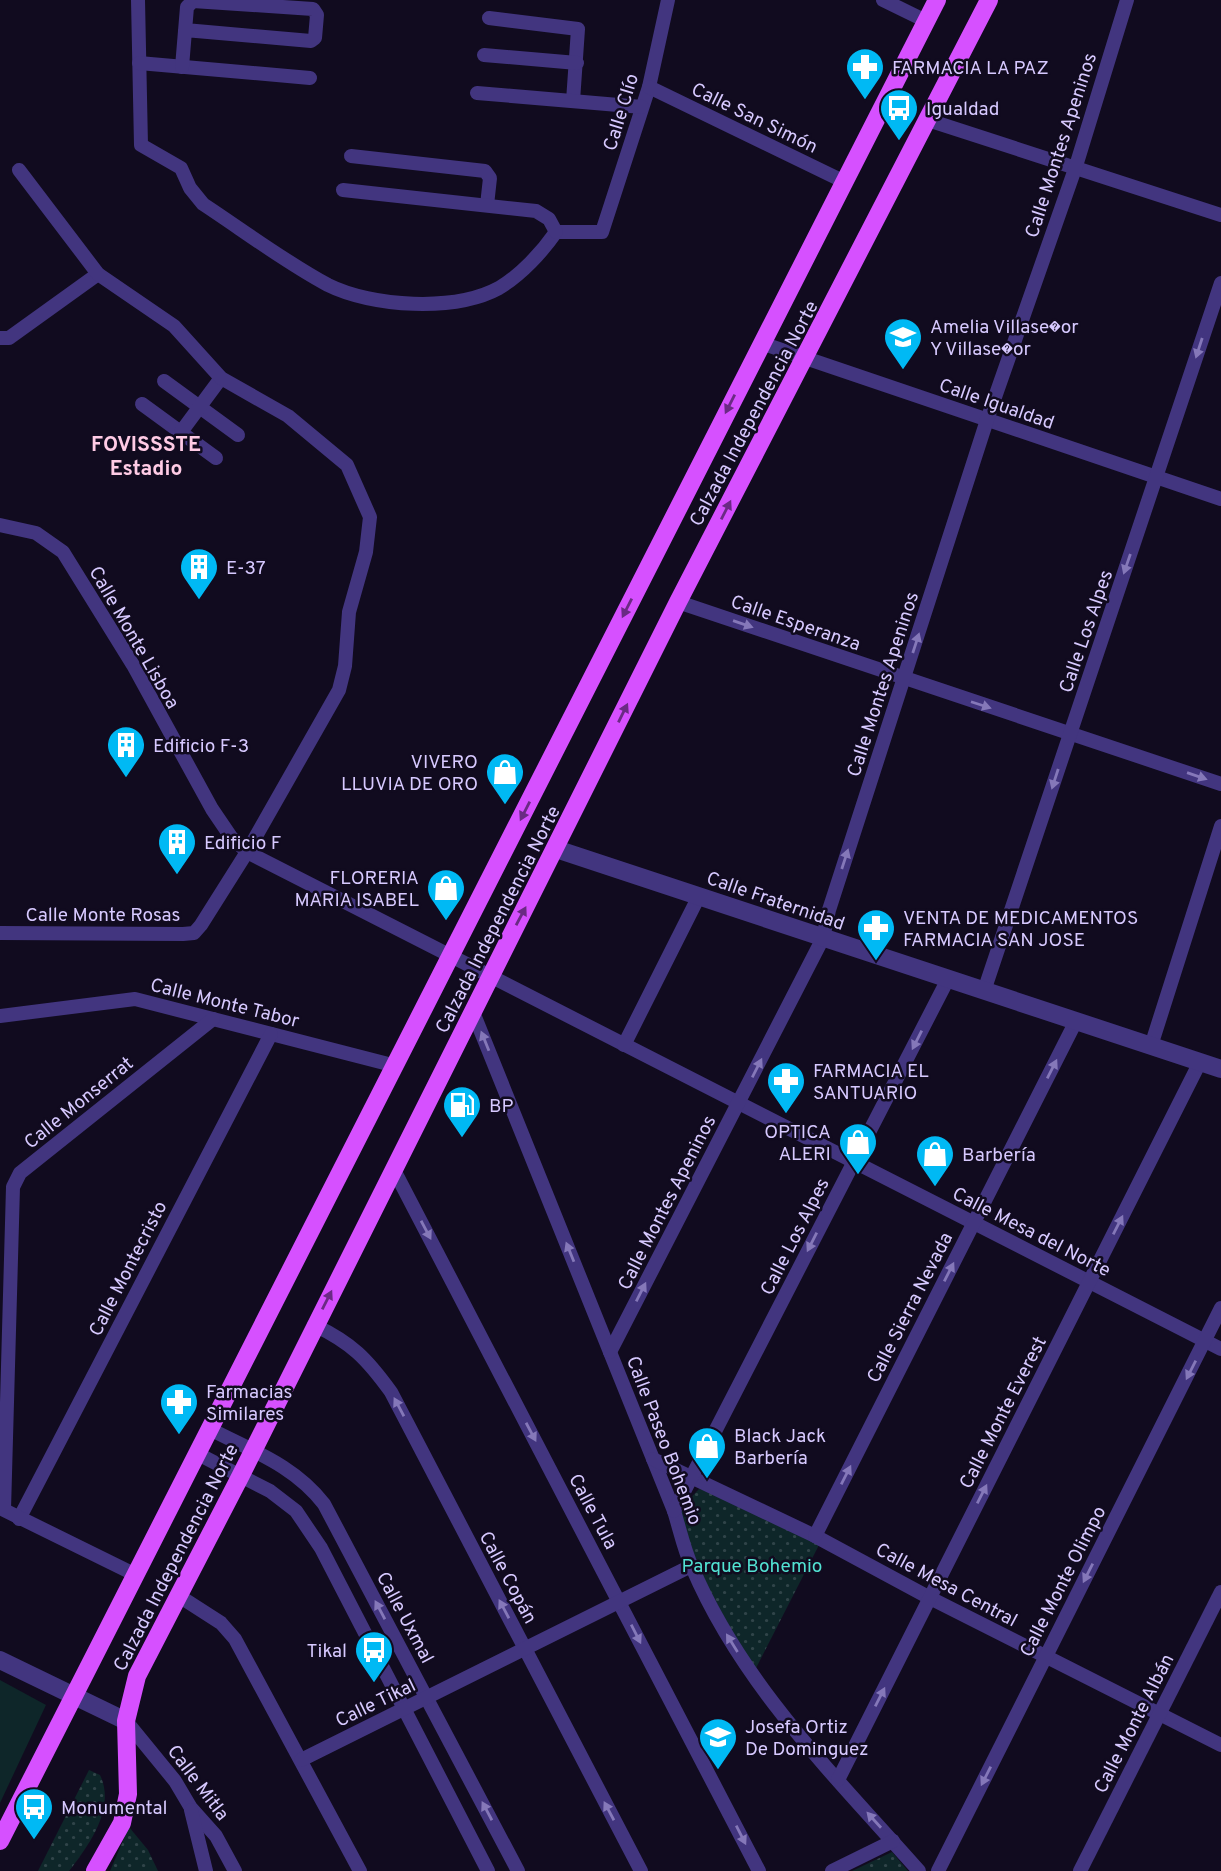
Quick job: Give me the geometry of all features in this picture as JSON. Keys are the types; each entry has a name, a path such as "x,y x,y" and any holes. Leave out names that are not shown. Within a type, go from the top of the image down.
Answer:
{"main road":[{"name":"Calzada Independencia Norte","path":"0,1841 937,0"},
{"name":"Calzada Independencia Norte","path":"94,1871 122,1823 126,1804 126,1721 137,1676 240,1477 678,601 989,0"}],"street":[{"path":"138,0 141,145 181,168 190,188 203,204 329,285 361,298 433,303 472,297 499,288 540,253 556,232 549,219 536,211 344,190"},
{"name":"Calle Clío","path":"556,232 602,232 649,87 668,0"},
{"path":"883,0 926,22"},
{"name":"Calle Montes Apeninos","path":"610,1352 823,938 829,910 987,420 1076,166 1127,0"},
{"path":"182,67 185,30 187,7 193,1 313,9 317,15 315,38 312,41 185,30"},
{"path":"489,18 574,27 579,34 573,101"},
{"path":"484,55 576,63"},
{"path":"139,63 310,79"},
{"name":"Calle San Simón","path":"649,87 845,182"},
{"path":"477,93 642,107"},
{"path":"928,120 1221,215"},
{"path":"351,156 485,172 489,178 486,205"},
{"path":"19,170 98,274 174,326 221,378 288,416 347,465 370,517 366,552 349,612 345,666 339,690 247,852"},
{"path":"2,339 98,274"},
{"name":"Calle Los Alpes","path":"985,991 1221,283"},
{"name":"Calle Igualdad","path":"761,344 1221,499"},
{"path":"181,432 221,378"},
{"path":"164,382 238,435"},
{"path":"142,404 216,458"},
{"name":"Calle Monte Lisboa","path":"0,525 36,533 63,552 133,665 212,809 231,837 247,852 489,977"},
{"name":"Calle Esperanza","path":"678,601 1221,784"},
{"path":"1151,1046 1221,826"},
{"name":"Calle Fraternidad","path":"556,849 1221,1069"},
{"name":"Calle Monte Rosas","path":"0,933 194,933 247,852"},
{"path":"624,1045 699,896"},
{"name":"Calle Mesa del Norte","path":"489,977 1221,1349"},
{"name":"Calle Los Alpes","path":"674,1511 948,979"},
{"name":"Calle Monte Tabor","path":"0,1016 135,999 396,1066"},
{"name":"Calle Paseo Bohemio","path":"473,1012 674,1511 691,1566 717,1619 754,1679 838,1780 919,1871"},
{"name":"Calle Monserrat","path":"19,1519 4,1510 13,1187 16,1179 213,1019"},
{"name":"Calle Sierra Nevada","path":"815,1536 1076,1021"},
{"name":"Calle Montecristo","path":"19,1519 271,1034"},
{"name":"Calle Monte Everest","path":"838,1780 1200,1062"},
{"name":"Calle Tula","path":"394,1170 759,1871"},
{"name":"Calle Monte Olimpo","path":"937,1871 1221,1308"},
{"name":"Calle Copán","path":"314,1325 353,1346 367,1359 391,1392 641,1871"},
{"name":"Calle Uxmal","path":"210,1429 253,1449 309,1485 324,1504 519,1871"},
{"path":"198,1454 270,1491 296,1511 320,1548 488,1871"},
{"name":"Calle Mesa Central","path":"653,1459 815,1536 930,1598 1221,1745"},
{"path":"19,1519 136,1575"},
{"name":"Calle Tikal","path":"301,1760 691,1566"},
{"name":"Calle Monte Albán","path":"1080,1871 1221,1592"},
{"path":"179,1596 221,1623 235,1639 360,1871"},
{"path":"0,1660 126,1721"},
{"name":"Calle Mitla","path":"126,1721 175,1781 191,1808 216,1836 235,1871"},
{"path":"191,1808 206,1871"},
{"path":"831,1871 892,1841"}],"green space":[{"name":"Parque Bohemio","path":"699,1489 720,1494 820,1543 754,1672 695,1563 680,1509"},
{"path":"0,1680 46,1705 0,1803"},
{"path":"89,1770 100,1775 105,1800 92,1838 69,1871 38,1871"},
{"path":"129,1827 148,1850 158,1871 110,1871"},
{"path":"892,1852 908,1871 852,1871"}],"place":[{"name":"FARMACIA LA PAZ","path":"865,101"},
{"name":"Igualdad","path":"899,142"},
{"name":"Amelia Villase�or Y Villase�or","path":"903,371"},
{"name":"E-37","path":"199,601"},
{"name":"Edificio F-3","path":"126,779"},
{"name":"VIVERO LLUVIA DE ORO","path":"505,806"},
{"name":"Edificio F","path":"177,876"},
{"name":"FLORERIA MARIA ISABEL","path":"446,922"},
{"name":"VENTA DE MEDICAMENTOS FARMACIA SAN JOSE","path":"876,962"},
{"name":"FARMACIA EL SANTUARIO","path":"786,1115"},
{"name":"BP","path":"462,1139"},
{"name":"OPTICA ALERI","path":"858,1176"},
{"name":"Barbería","path":"935,1188"},
{"name":"Farmacias Similares","path":"179,1436"},
{"name":"Black Jack Barbería","path":"707,1480"},
{"name":"Tikal","path":"374,1684"},
{"name":"Josefa Ortiz De Dominguez","path":"718,1771"},
{"name":"Monumental","path":"34,1841"}],"district":[{"name":"FOVISSSTE Estadio","path":"146,456"}]}
